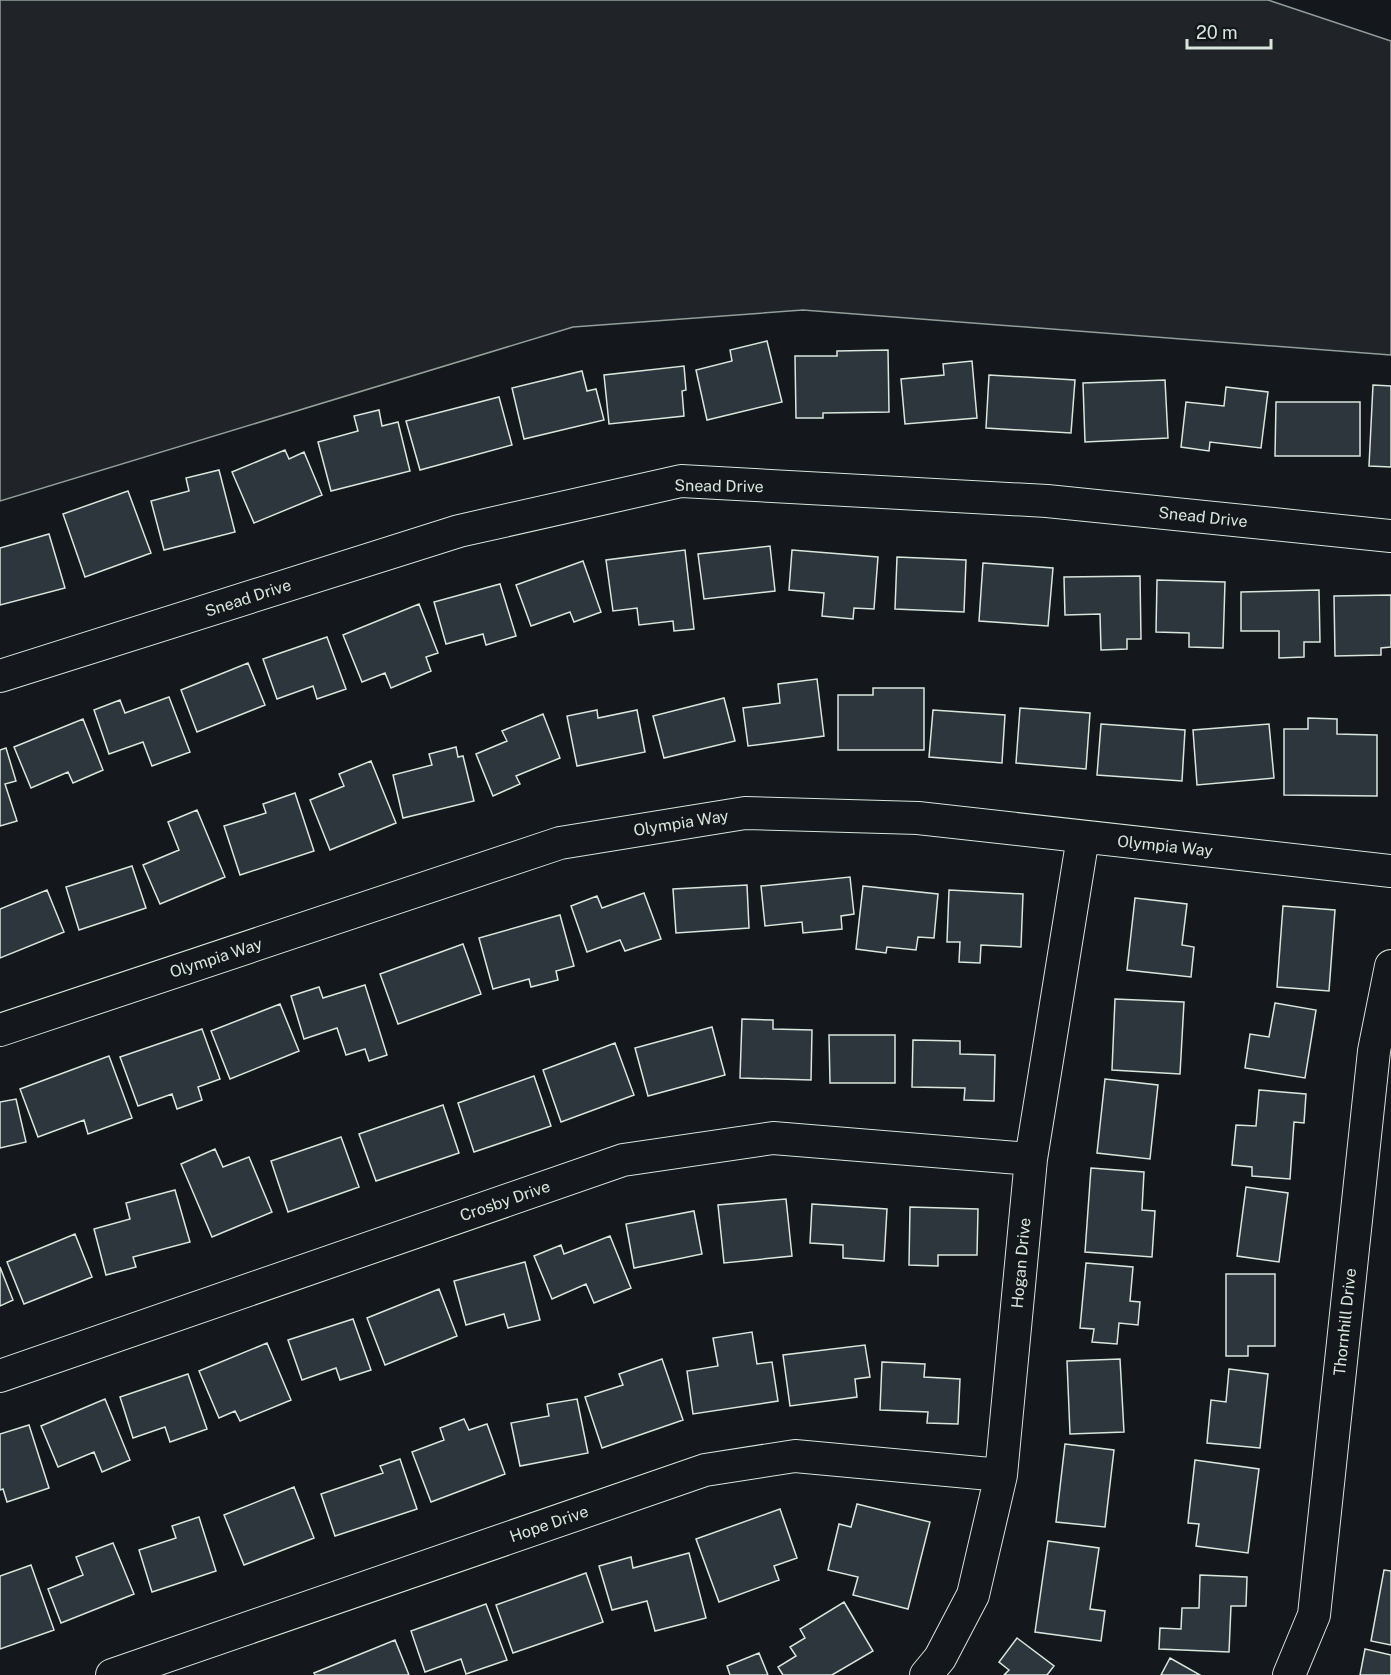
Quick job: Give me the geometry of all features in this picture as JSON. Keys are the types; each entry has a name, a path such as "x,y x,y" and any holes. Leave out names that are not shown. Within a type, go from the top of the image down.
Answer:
{"street":[{"name":"Snead Drive","path":"0,676 459,531 681,482 1047,501 1391,536"},
{"name":"Olympia Way","path":"0,1030 560,843 745,813 918,818 1391,871"},
{"name":"Hogan Drive","path":"926,1675 940,1658 973,1596 1001,1475 1031,1159 1083,837"},
{"name":"Thornhill Drive","path":"1289,1675 1314,1615 1374,1051 1391,966"},
{"name":"Crosby Drive","path":"0,1376 623,1160 772,1138 1031,1159"},
{"name":"Hope Drive","path":"112,1675 705,1470 795,1456 1001,1475"}],"shaded area":[{"path":"0,0 1268,0 1391,41 1391,355 803,310 573,327 0,501"}],"building":[{"path":"767,341 782,402 707,420 696,370 732,361 730,350"},
{"path":"888,350 889,412 823,413 823,418 796,418 795,356 837,356 837,351"},
{"path":"972,361 977,418 905,424 901,379 944,375 943,364"},
{"path":"684,366 686,390 682,391 684,416 609,424 604,375"},
{"path":"582,371 587,391 596,389 604,420 524,439 512,388"},
{"path":"989,375 1075,380 1071,433 986,428"},
{"path":"1165,380 1168,438 1085,442 1083,383"},
{"path":"1373,385 1391,386 1391,467 1369,466"},
{"path":"1226,387 1268,392 1261,448 1210,442 1209,451 1181,447 1186,402 1224,406"},
{"path":"499,397 512,445 420,470 406,421"},
{"path":"1276,402 1360,402 1360,456 1275,456"},
{"path":"379,410 382,426 398,422 410,471 331,491 318,442 358,431 354,416"},
{"path":"285,450 289,459 304,452 322,495 254,523 232,472"},
{"path":"219,470 235,532 164,550 151,501 189,491 186,478"},
{"path":"128,491 151,553 85,577 63,514"},
{"path":"49,534 65,588 0,605 0,548"},
{"path":"770,546 775,591 704,599 698,554"},
{"path":"685,550 694,629 674,631 673,621 639,625 637,608 613,611 606,560"},
{"path":"792,550 878,557 874,609 854,608 853,619 822,616 824,593 789,590"},
{"path":"897,557 966,560 964,612 895,609"},
{"path":"583,561 601,612 574,622 570,612 531,626 516,585"},
{"path":"983,563 1053,568 1048,626 979,621"},
{"path":"1140,576 1141,639 1127,639 1127,649 1101,650 1100,614 1065,615 1064,577"},
{"path":"1157,580 1225,582 1223,648 1189,647 1189,633 1156,632"},
{"path":"500,584 516,636 486,645 483,634 446,644 434,602"},
{"path":"1319,590 1320,642 1304,642 1304,657 1279,658 1279,631 1241,631 1241,592"},
{"path":"1391,595 1391,647 1381,648 1381,655 1335,656 1334,596"},
{"path":"419,604 438,653 426,657 431,671 391,688 385,673 362,682 343,635"},
{"path":"327,637 346,689 317,699 313,686 277,699 263,659"},
{"path":"248,663 265,705 197,732 181,690"},
{"path":"817,679 824,736 748,746 743,708 780,703 778,684"},
{"path":"873,688 924,688 924,750 838,750 838,695 873,695"},
{"path":"169,697 190,752 152,766 143,742 109,754 94,710 120,700 125,713"},
{"path":"724,698 735,741 664,758 653,716"},
{"path":"1020,708 1090,713 1086,769 1016,763"},
{"path":"597,710 598,718 637,710 645,752 577,766 567,716"},
{"path":"933,710 1005,715 1002,763 929,757"},
{"path":"543,714 560,758 516,776 520,784 493,796 476,754 507,741 502,731"},
{"path":"1308,718 1337,719 1337,734 1377,735 1377,796 1284,795 1284,729 1308,729"},
{"path":"83,719 103,770 73,783 68,772 31,788 14,747"},
{"path":"1101,724 1185,730 1182,781 1097,775"},
{"path":"1269,724 1274,778 1197,785 1193,730"},
{"path":"456,747 458,757 463,756 474,801 403,818 393,775 432,765 429,754"},
{"path":"6,748 16,781 5,784 17,821 0,826 0,750"},
{"path":"371,761 396,823 330,850 310,800 344,786 339,774"},
{"path":"295,793 314,851 240,875 224,826 266,813 263,804"},
{"path":"197,810 225,877 160,904 143,865 179,850 168,822"},
{"path":"132,866 146,908 79,930 66,887"},
{"path":"850,877 854,914 841,916 842,929 803,933 802,922 765,926 761,886"},
{"path":"747,885 749,928 676,933 673,889"},
{"path":"863,886 938,894 934,938 918,937 916,950 887,947 886,953 856,949"},
{"path":"47,890 64,932 0,958 0,909"},
{"path":"949,890 1023,894 1021,947 981,945 980,963 959,962 960,942 947,942"},
{"path":"644,893 661,939 625,951 620,940 587,952 571,906 597,896 602,908"},
{"path":"1135,898 1187,904 1182,945 1194,947 1191,977 1127,970"},
{"path":"1283,906 1335,910 1329,991 1277,987"},
{"path":"560,915 574,966 556,971 558,980 531,987 529,979 493,989 479,938"},
{"path":"463,944 481,994 398,1024 380,974"},
{"path":"365,985 387,1055 369,1061 365,1049 346,1055 337,1028 304,1039 291,996 319,987 323,998"},
{"path":"1115,999 1184,1002 1180,1074 1112,1070"},
{"path":"1275,1003 1316,1010 1305,1078 1245,1068 1250,1034 1269,1037"},
{"path":"280,1004 299,1051 230,1079 211,1031"},
{"path":"742,1019 773,1020 773,1029 812,1030 811,1080 740,1078"},
{"path":"712,1027 725,1075 648,1096 635,1048"},
{"path":"202,1029 220,1079 198,1087 202,1100 177,1109 172,1094 138,1106 120,1057"},
{"path":"829,1035 895,1035 895,1083 830,1083"},
{"path":"913,1040 960,1041 960,1054 995,1055 994,1101 964,1100 965,1088 912,1087"},
{"path":"615,1043 634,1095 561,1122 543,1070"},
{"path":"109,1056 132,1118 88,1134 84,1120 38,1137 20,1089"},
{"path":"534,1076 551,1126 474,1152 458,1103"},
{"path":"1105,1079 1158,1085 1150,1159 1097,1153"},
{"path":"1259,1090 1306,1094 1304,1123 1294,1122 1290,1179 1252,1176 1252,1167 1232,1165 1236,1125 1256,1126"},
{"path":"16,1099 26,1142 0,1148 0,1102"},
{"path":"443,1105 459,1153 376,1181 359,1134"},
{"path":"341,1137 359,1187 288,1212 271,1161"},
{"path":"215,1149 223,1167 249,1157 272,1212 212,1237 181,1164"},
{"path":"1091,1168 1144,1172 1142,1210 1155,1211 1152,1257 1085,1252"},
{"path":"1246,1187 1288,1193 1279,1262 1237,1256"},
{"path":"175,1190 190,1242 133,1257 136,1267 106,1275 94,1229 130,1219 126,1203"},
{"path":"786,1199 792,1256 724,1263 718,1205"},
{"path":"812,1204 887,1209 884,1261 843,1258 843,1245 810,1243"},
{"path":"910,1207 978,1209 977,1255 938,1255 938,1266 909,1265"},
{"path":"694,1211 702,1254 634,1268 626,1224"},
{"path":"75,1234 92,1277 24,1304 7,1262"},
{"path":"610,1236 631,1288 594,1303 586,1284 552,1299 534,1256 561,1245 564,1254"},
{"path":"525,1262 540,1320 508,1328 504,1314 466,1325 454,1281"},
{"path":"1086,1263 1133,1267 1130,1301 1140,1302 1138,1325 1119,1323 1117,1344 1092,1342 1094,1329 1080,1328"},
{"path":"0,1267 13,1300 0,1306"},
{"path":"1226,1274 1275,1274 1275,1346 1248,1346 1248,1356 1226,1356"},
{"path":"439,1289 457,1336 385,1365 367,1318"},
{"path":"353,1319 371,1370 340,1380 336,1368 302,1380 288,1340"},
{"path":"752,1332 757,1364 772,1362 778,1401 693,1414 687,1371 718,1366 713,1338"},
{"path":"267,1343 291,1400 240,1421 235,1411 219,1418 199,1371"},
{"path":"865,1345 870,1377 855,1379 857,1397 790,1406 783,1355"},
{"path":"662,1359 683,1420 602,1448 585,1397 623,1385 619,1374"},
{"path":"1120,1359 1124,1432 1070,1434 1067,1361"},
{"path":"882,1362 925,1364 924,1377 960,1379 958,1424 927,1423 928,1412 880,1410"},
{"path":"1229,1369 1268,1374 1260,1448 1207,1443 1211,1400 1226,1402"},
{"path":"188,1374 207,1429 170,1442 165,1427 133,1438 120,1397"},
{"path":"105,1399 130,1460 102,1472 94,1452 58,1467 41,1426"},
{"path":"577,1399 588,1453 520,1466 511,1423 549,1416 547,1404"},
{"path":"464,1419 469,1430 487,1424 505,1474 431,1502 412,1452 444,1440 440,1428"},
{"path":"29,1425 49,1488 7,1502 3,1489 0,1490 0,1434"},
{"path":"1065,1444 1114,1450 1105,1527 1056,1522"},
{"path":"400,1459 417,1509 335,1536 321,1494 383,1473 380,1466"},
{"path":"1195,1460 1259,1469 1248,1553 1196,1546 1199,1524 1188,1523"},
{"path":"294,1487 314,1538 244,1565 224,1515"},
{"path":"857,1504 930,1522 908,1609 853,1595 858,1577 828,1570 839,1524 851,1527"},
{"path":"780,1509 797,1558 774,1566 779,1580 719,1602 696,1539"},
{"path":"199,1517 216,1571 152,1592 139,1550 176,1538 172,1526"},
{"path":"1048,1541 1099,1548 1090,1609 1105,1611 1101,1641 1035,1632"},
{"path":"113,1543 134,1594 61,1623 48,1589 83,1575 76,1557"},
{"path":"689,1553 706,1618 655,1631 647,1601 612,1610 599,1566 631,1557 633,1568"},
{"path":"31,1565 54,1630 0,1649 0,1576"},
{"path":"1384,1570 1391,1571 1391,1645 1371,1641"},
{"path":"586,1573 603,1622 513,1653 496,1605"},
{"path":"1200,1575 1247,1577 1246,1606 1231,1606 1229,1652 1159,1649 1160,1628 1181,1629 1182,1608 1199,1608"},
{"path":"844,1602 873,1651 832,1675 783,1675 778,1667 796,1656 790,1647 805,1638 800,1629"},
{"path":"486,1604 507,1660 466,1674 461,1659 425,1672 411,1631"},
{"path":"1017,1638 1054,1666 1047,1675 1004,1675 1009,1670 999,1662"},
{"path":"395,1640 409,1675 315,1675 314,1673"},
{"path":"1365,1649 1391,1655 1391,1675 1360,1675"},
{"path":"759,1653 768,1675 730,1675 727,1666"},
{"path":"1170,1658 1200,1675 1161,1675"}]}
